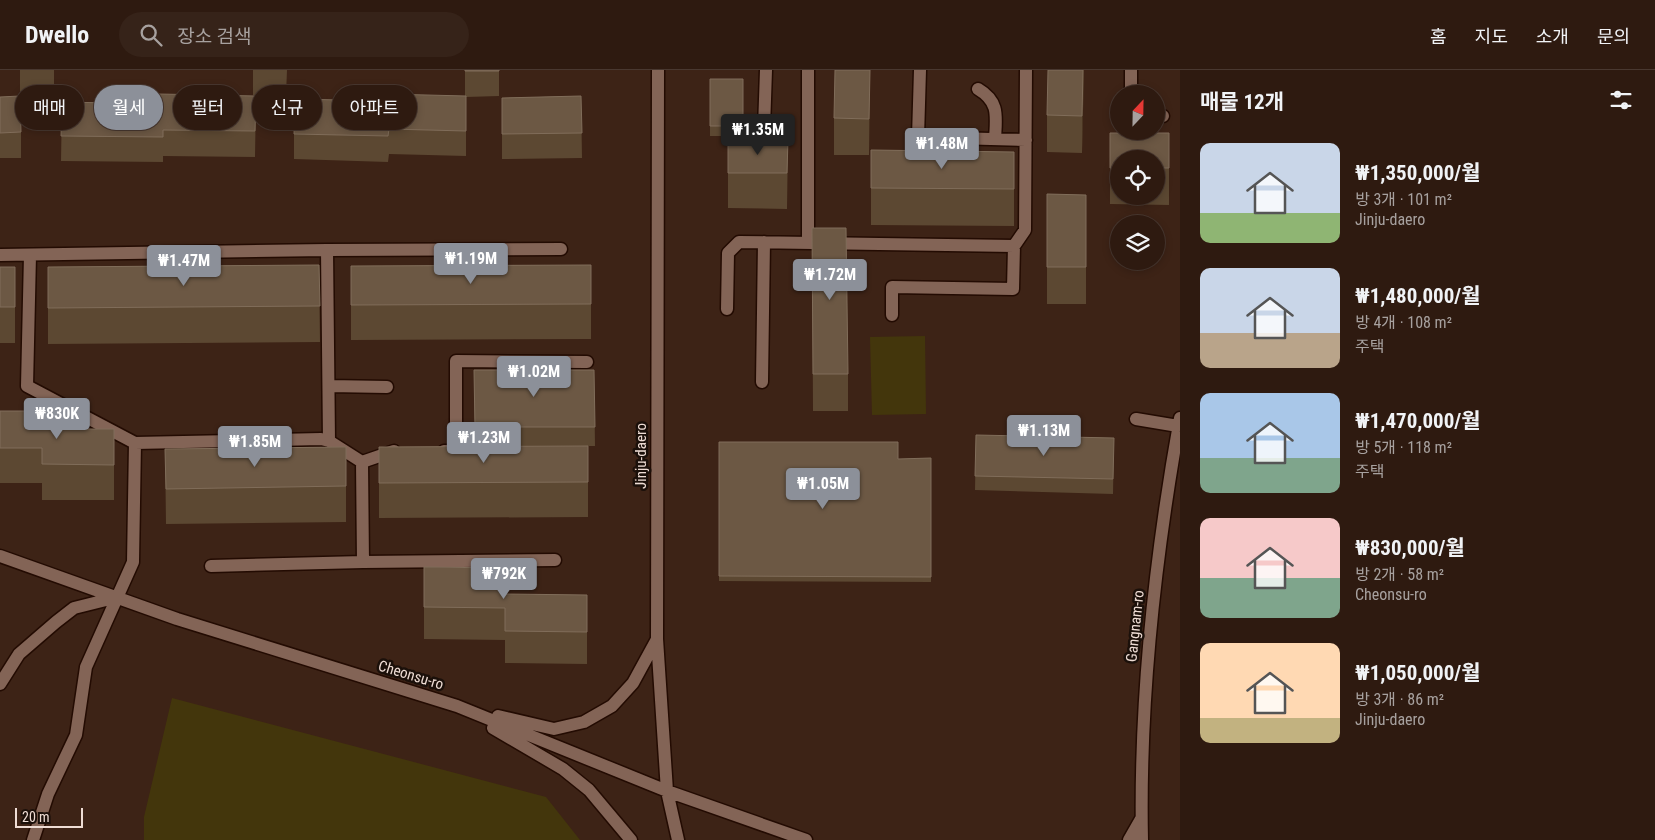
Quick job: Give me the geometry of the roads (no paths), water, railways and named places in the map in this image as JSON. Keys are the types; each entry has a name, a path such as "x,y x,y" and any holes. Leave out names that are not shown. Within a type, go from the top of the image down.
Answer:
{"street":[{"name":"Jinju-daero","path":"658,70 657,639 667,791 678,840"},
{"path":"764,128 766,70"},
{"path":"808,70 808,243"},
{"path":"920,70 918,137 1026,140"},
{"path":"892,315 892,287 1013,288 1014,246 1025,230 1026,70"},
{"path":"1130,70 1131,85"},
{"path":"978,89 986,94 996,112 995,139"},
{"path":"727,309 728,253 739,242 1014,246"},
{"path":"762,382 764,242"},
{"path":"0,255 327,250 561,249"},
{"path":"327,250 329,441"},
{"path":"30,255 27,386 134,443 321,439 329,441 362,462"},
{"path":"429,451 456,451 456,361 587,362"},
{"path":"329,386 387,387"},
{"path":"1136,419 1179,422"},
{"name":"Gangnam-ro","path":"1142,840 1144,693 1152,612 1179,422"},
{"path":"33,840 48,794 76,735 86,667 133,562 134,443"},
{"path":"362,462 394,451 403,451"},
{"path":"362,462 363,562"},
{"name":"Cheonsu-ro","path":"0,556 177,619 456,706 667,791 806,840"},
{"path":"211,566 555,560"},
{"path":"0,684 19,654 74,608 118,597"},
{"path":"456,706 554,729 584,722 612,706 633,683 657,639"},
{"path":"456,706 563,769 589,790 631,840"},
{"path":"1129,840 1141,820"}]}
